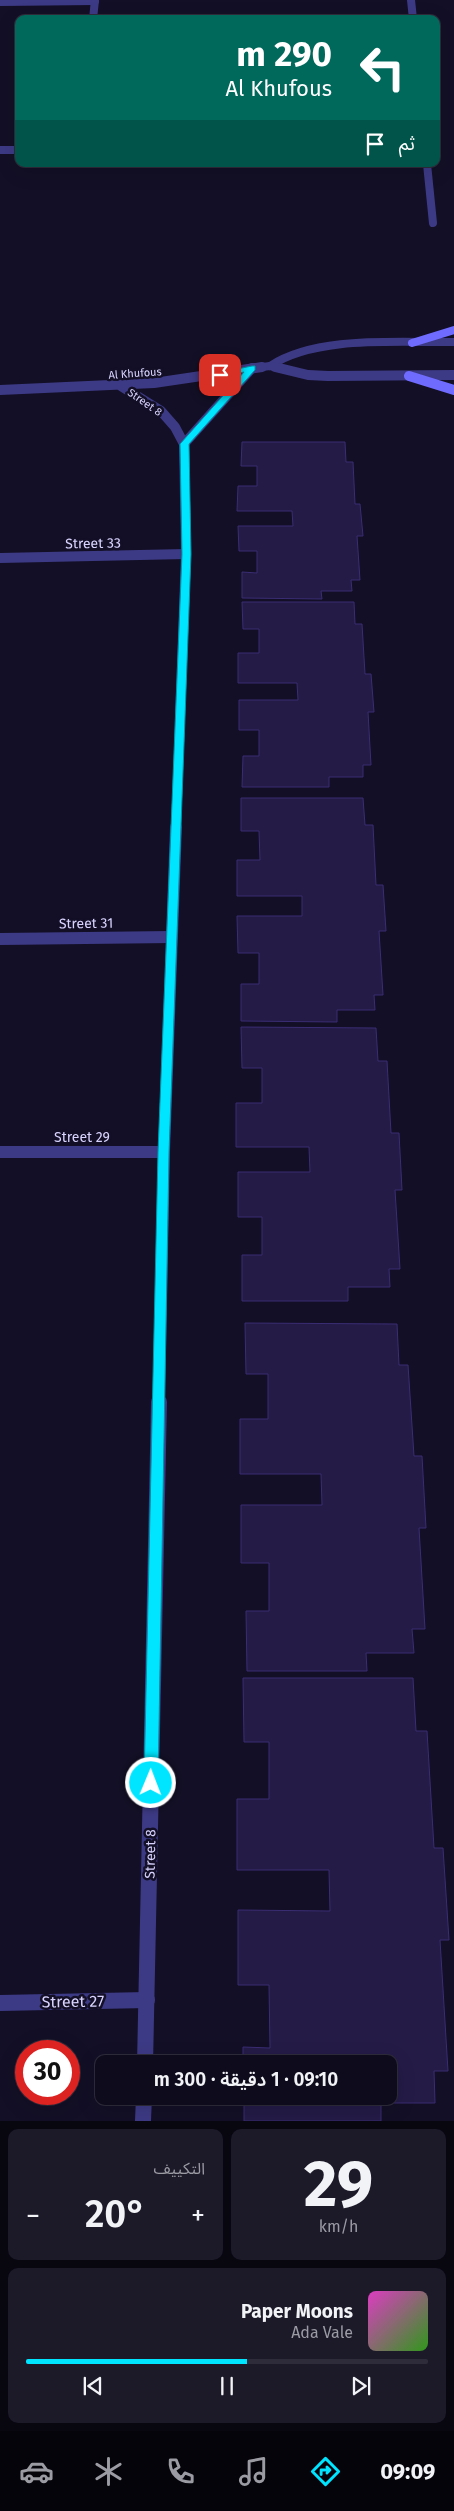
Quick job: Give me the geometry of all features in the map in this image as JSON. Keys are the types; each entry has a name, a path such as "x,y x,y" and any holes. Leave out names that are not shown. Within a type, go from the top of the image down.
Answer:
{"main road":[{"path":"412,343 454,330"},
{"path":"409,376 454,390"}],"street":[{"path":"411,0 413,15"},
{"path":"0,2 95,1 93,15"},
{"path":"0,150 15,150"},
{"path":"427,167 433,223"},
{"name":"Al Khufous","path":"270,366 284,356 302,349 324,345 454,342"},
{"name":"Al Khufous","path":"0,390 121,386 188,380 270,366 298,373 328,376 454,375"},
{"path":"184,444 252,368"},
{"name":"Street 8","path":"121,386 161,411 175,427 184,444 186,554 164,1152 145,2055"},
{"name":"Street 33","path":"0,558 186,554"},
{"name":"Street 31","path":"0,939 172,937"},
{"name":"Street 29","path":"0,1152 164,1152"},
{"name":"Street 27","path":"0,2003 147,2000"},
{"path":"144,2105 144,2121"}],"building":[{"path":"242,442 345,442 346,462 353,462 355,504 360,504 363,536 357,536 360,580 351,580 352,591 321,591 322,599 242,598 242,572 257,573 257,551 239,551 238,526 293,526 292,511 237,511 238,486 257,486 257,466 241,466"},
{"path":"242,602 354,602 355,624 362,624 365,674 371,674 374,712 368,712 371,765 363,765 363,777 329,777 329,787 242,787 243,756 259,756 259,730 239,730 239,700 298,700 297,683 238,683 238,653 259,653 259,629 243,629"},
{"path":"241,798 363,798 365,825 373,825 376,885 383,885 386,931 379,931 383,995 374,995 375,1010 337,1010 337,1022 241,1021 241,984 259,984 259,953 238,953 237,916 302,916 302,896 237,896 237,860 260,860 259,831 241,831"},
{"path":"241,1027 376,1028 378,1061 387,1061 391,1133 399,1133 402,1190 395,1190 400,1269 389,1269 390,1287 348,1287 348,1301 242,1301 242,1255 262,1255 262,1217 238,1217 238,1172 310,1172 309,1147 236,1147 236,1103 262,1103 262,1068 242,1068"},
{"path":"245,1323 397,1324 399,1365 408,1365 414,1456 422,1456 426,1528 419,1528 425,1629 412,1629 414,1653 366,1653 367,1671 247,1671 246,1611 269,1611 269,1563 241,1563 241,1505 322,1505 321,1474 240,1474 240,1419 268,1419 268,1374 246,1374"},
{"path":"243,1678 413,1678 416,1731 427,1731 434,1848 443,1848 449,1940 440,1940 448,2071 434,2071 435,2103 397,2103 397,2055 243,2055 243,2047 270,2048 269,1985 238,1985 238,1910 330,1911 329,1870 237,1870 237,1799 269,1799 269,1742 244,1742"},
{"path":"244,2105 381,2105 381,2121 244,2121"}],"route":[{"path":"151,1783 164,1152 186,554 184,444 252,368 220,375"}]}
